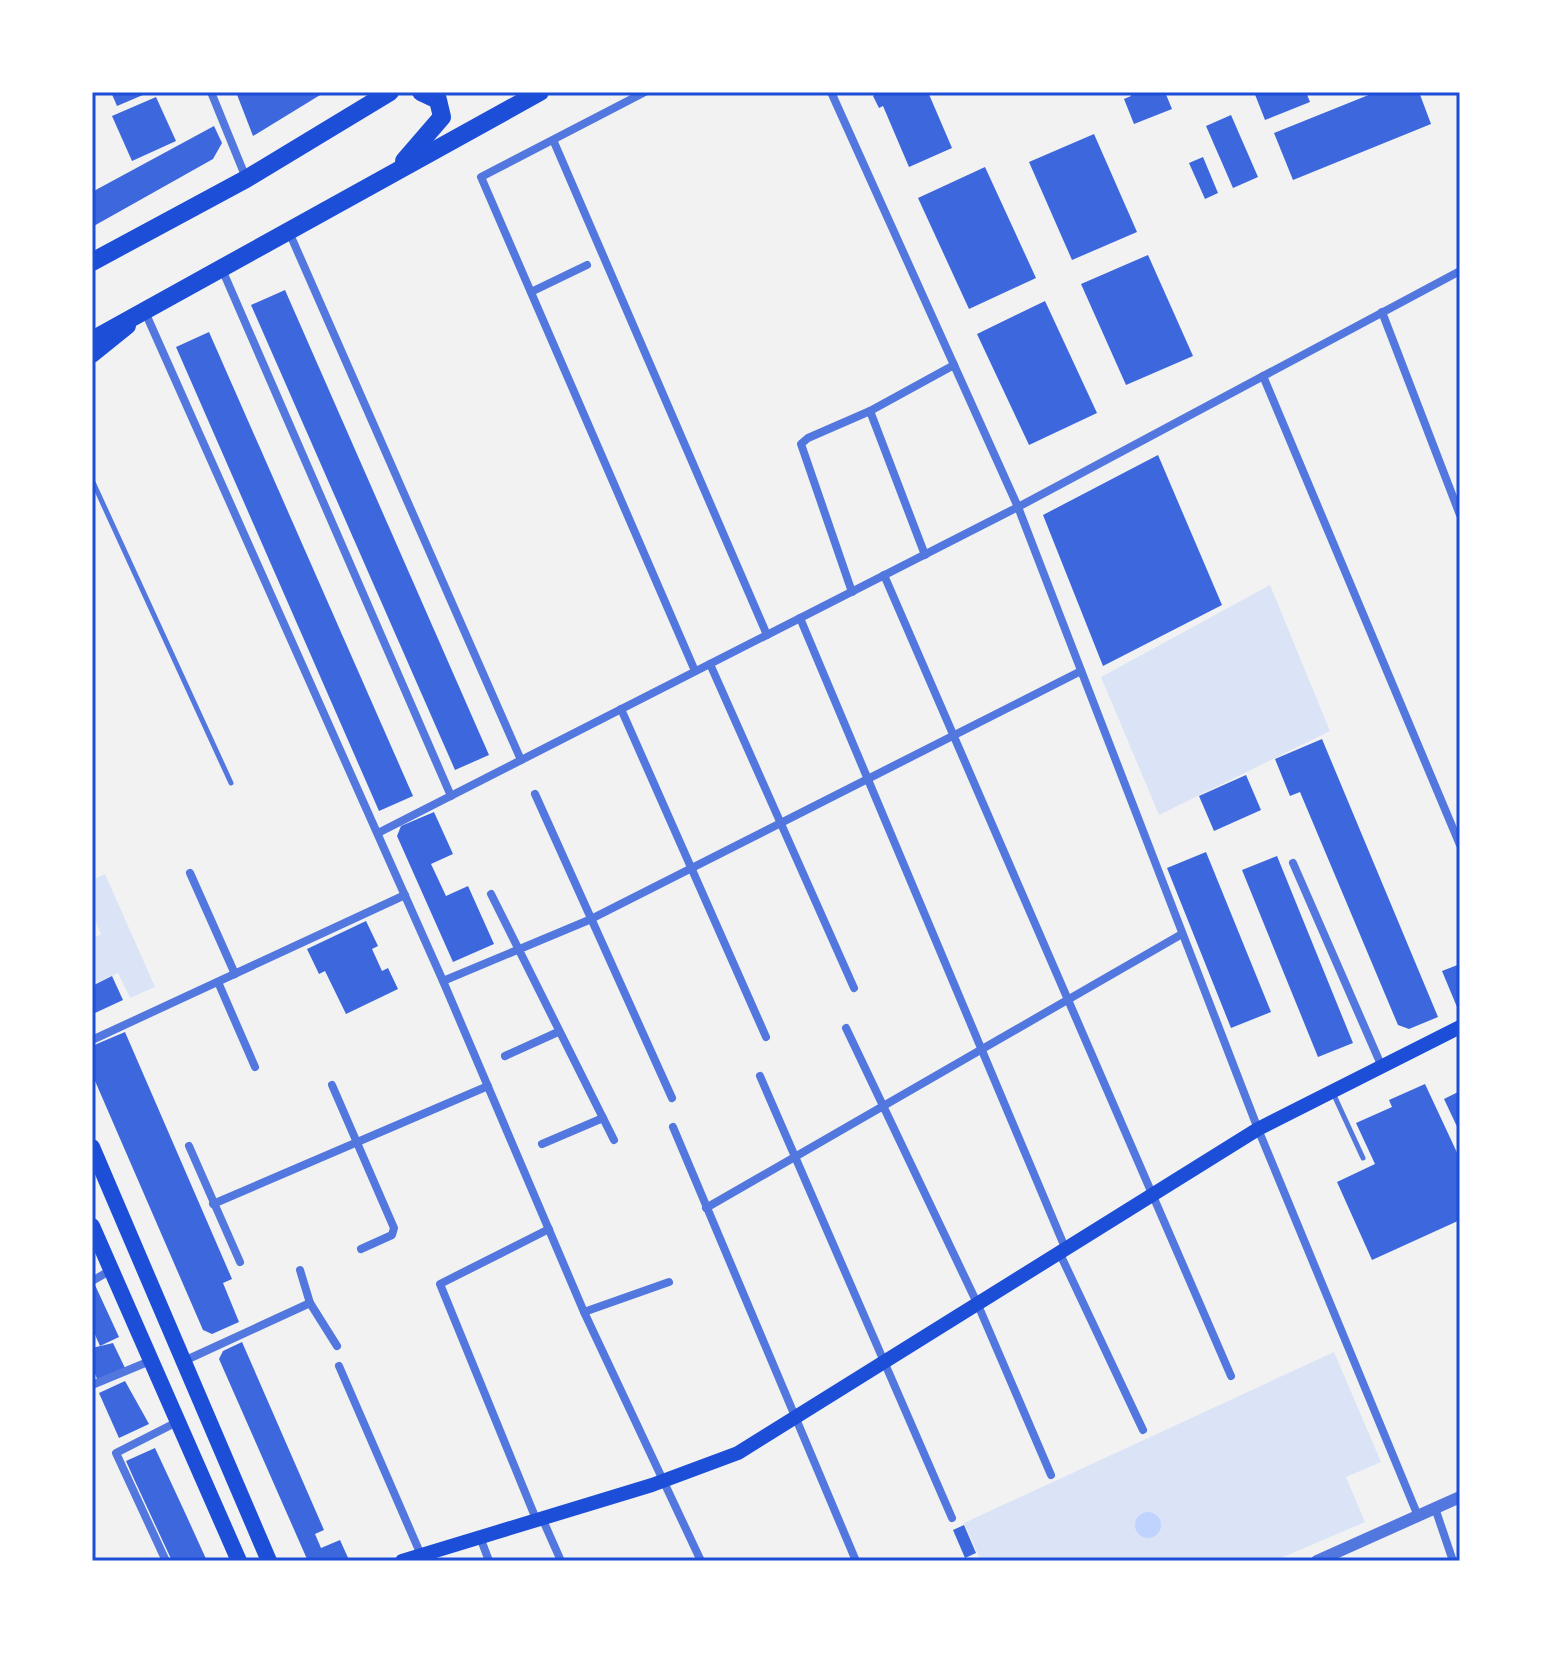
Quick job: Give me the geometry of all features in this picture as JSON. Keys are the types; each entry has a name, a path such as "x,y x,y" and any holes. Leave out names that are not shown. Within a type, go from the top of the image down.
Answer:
{"highway":[{"path":"92,262 246,179 390,92"},
{"path":"365,106 419,92 438,100 442,117 391,175"},
{"path":"92,340 540,92"}],"main road":[{"path":"92,355 145,312"},
{"path":"402,1561 665,1480 738,1453 1258,1129 1460,1027"},
{"path":"92,1147 269,1561"},
{"path":"92,1226 239,1561"}],"street":[{"path":"211,92 246,179"},
{"path":"645,92 554,142 481,177 695,671"},
{"path":"831,92 1018,507 1258,1129 1418,1516"},
{"path":"554,142 767,635"},
{"path":"289,231 521,760"},
{"path":"531,292 587,265"},
{"path":"221,266 451,796"},
{"path":"378,833 1018,507 1460,271"},
{"path":"145,312 443,981 584,1312 701,1561"},
{"path":"1382,312 1460,515"},
{"path":"852,592 801,444 954,365"},
{"path":"1263,376 1460,845"},
{"path":"870,411 925,555"},
{"path":"884,575 1231,1376"},
{"path":"800,618 982,1050 1063,1252 1143,1430"},
{"path":"710,664 778,824 854,988"},
{"path":"443,981 589,920 1081,671"},
{"path":"621,709 766,1037"},
{"path":"535,794 589,920 672,1098"},
{"path":"1293,863 1382,1067"},
{"path":"190,873 235,974"},
{"path":"491,894 614,1140"},
{"path":"92,1040 405,895"},
{"path":"706,1208 1182,934"},
{"path":"218,982 255,1067"},
{"path":"846,1028 978,1305 1051,1475"},
{"path":"505,1056 558,1032"},
{"path":"760,1076 887,1362 952,1518"},
{"path":"332,1085 395,1232 361,1249"},
{"path":"213,1204 488,1086"},
{"path":"542,1144 603,1118"},
{"path":"673,1127 856,1561"},
{"path":"189,1146 240,1262"},
{"path":"549,1229 440,1284 539,1518 561,1561"},
{"path":"92,1281 111,1269"},
{"path":"300,1270 310,1303 337,1346"},
{"path":"584,1312 669,1282"},
{"path":"183,1361 310,1303"},
{"path":"92,1385 151,1360"},
{"path":"339,1366 421,1555"},
{"path":"166,1561 116,1453 179,1421"},
{"path":"1317,1561 1344,1555 1460,1497"},
{"path":"1435,1508 1453,1561"},
{"path":"480,1537 489,1561"}],"lane":[{"path":"92,480 231,783"},
{"path":"1332,1092 1363,1158"}],"shaded area":[{"path":"1270,585 1330,731 1159,815 1101,677"},
{"path":"105,874 155,987 130,998 118,973 92,985 92,939 101,934 92,913 92,880"},
{"path":"1334,1352 1381,1462 1346,1477 1365,1522 1274,1561 981,1561 964,1523"}],"water":[{"path":"1148,1512 1157,1516 1161,1525 1157,1534 1148,1538 1139,1534 1135,1525 1139,1516"}],"building":[{"path":"111,92 150,92 117,106"},
{"path":"236,92 325,92 253,136"},
{"path":"877,92 928,92 952,148 909,167 883,106 879,108 873,96"},
{"path":"1130,92 1165,92 1172,109 1134,124 1124,99 1131,96"},
{"path":"1254,92 1306,92 1310,102 1265,120"},
{"path":"1376,92 1419,92 1431,124 1293,180 1274,133"},
{"path":"156,97 176,141 132,161 112,116"},
{"path":"1231,115 1258,177 1233,188 1206,126"},
{"path":"214,126 222,143 213,159 92,227 92,192"},
{"path":"1094,134 1137,232 1072,260 1029,162"},
{"path":"1203,157 1218,193 1205,199 1189,163"},
{"path":"985,167 1036,278 969,309 918,198"},
{"path":"1148,255 1193,356 1126,385 1081,284"},
{"path":"285,290 489,755 455,770 251,305"},
{"path":"1045,301 1097,413 1029,445 977,334"},
{"path":"209,332 413,796 379,811 176,347"},
{"path":"1158,455 1222,605 1103,666 1043,515"},
{"path":"1322,739 1438,1017 1409,1029 1398,1025 1300,792 1290,796 1275,759"},
{"path":"1246,775 1261,810 1214,831 1199,796"},
{"path":"434,812 453,854 431,864 446,896 468,886 494,944 453,962 397,836 401,826"},
{"path":"1206,852 1271,1012 1231,1028 1167,868"},
{"path":"1277,856 1353,1043 1318,1057 1242,870"},
{"path":"366,921 378,946 372,949 382,971 388,968 398,989 346,1014 325,971 319,974 307,949"},
{"path":"1460,964 1460,1006 1457,1007 1442,971"},
{"path":"112,976 123,1000 95,1013 92,986"},
{"path":"125,1032 232,1279 223,1283 239,1322 212,1334 203,1330 92,1074 92,1046"},
{"path":"1425,1084 1460,1159 1460,1220 1372,1260 1337,1182 1375,1164 1356,1123 1392,1107 1389,1100"},
{"path":"1460,1091 1460,1133 1444,1099"},
{"path":"95,1285 119,1337 100,1346 92,1328"},
{"path":"242,1342 324,1530 315,1534 321,1548 340,1540 349,1560 307,1559 219,1359 223,1351"},
{"path":"113,1343 125,1368 98,1381 92,1367 92,1348"},
{"path":"125,1381 149,1424 119,1438 99,1393"},
{"path":"155,1448 207,1561 172,1561 134,1479 126,1461"},
{"path":"964,1525 976,1553 965,1558 953,1530"}]}
